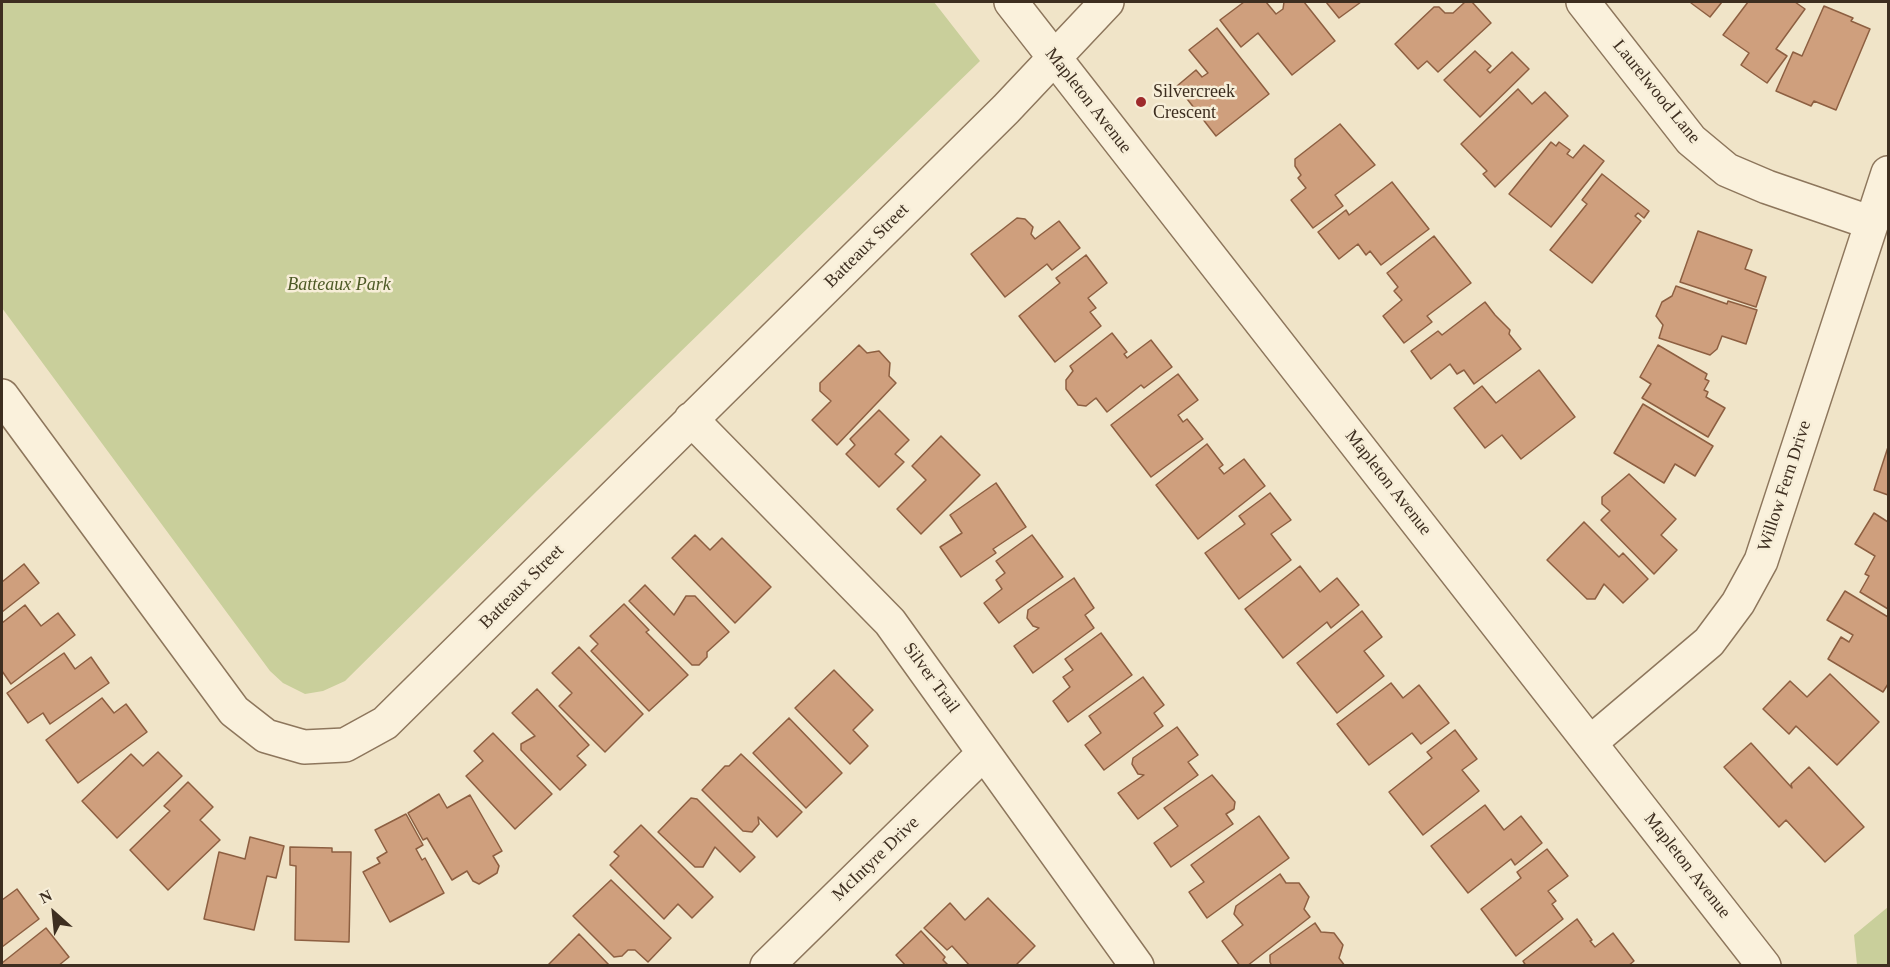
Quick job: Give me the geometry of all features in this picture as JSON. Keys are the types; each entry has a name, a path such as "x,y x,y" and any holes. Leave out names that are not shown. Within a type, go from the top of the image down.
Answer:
{"street":[{"name":"Mapleton Avenue","path":"1011,2 1764,966"},
{"path":"1054,58 1107,2"},
{"name":"Laurelwood Lane","path":"1583,2 1691,140 1727,170 1767,187 1872,223"},
{"name":"Batteaux Street","path":"2,396 234,711 266,736 304,747 345,745 385,723 1006,109 1054,58"},
{"name":"Willow Fern Drive","path":"1591,742 1709,642 1743,594 1761,561 1888,173"},
{"name":"Silver Trail","path":"691,419 890,622 1137,966"},
{"name":"McIntyre Drive","path":"767,966 984,753"}],"green space":[{"name":"Batteaux Park","path":"2,2 934,2 980,61 538,490 345,681 323,691 305,694 283,683 270,671 2,308"},
{"path":"1888,907 1888,965 1857,965 1854,935"}],"building":[{"path":"1244,2 1266,2 1276,14 1283,9 1284,2 1304,2 1335,41 1292,75 1258,33 1241,47 1220,20"},
{"path":"1326,2 1361,2 1339,18"},
{"path":"1465,2 1472,2 1491,23 1438,72 1427,61 1418,69 1395,44 1434,7 1439,7 1445,13 1453,13"},
{"path":"1692,2 1722,2 1710,17"},
{"path":"1748,2 1795,2 1805,9 1776,49 1787,56 1767,83 1741,65 1749,53 1723,35"},
{"path":"1824,6 1853,18 1851,21 1870,29 1836,110 1814,101 1811,106 1776,91 1793,52 1802,56"},
{"path":"1217,28 1269,94 1216,136 1177,86 1196,70 1202,77 1208,73 1189,50"},
{"path":"1475,51 1491,66 1487,70 1490,73 1512,52 1529,69 1480,117 1444,80"},
{"path":"1518,89 1532,104 1545,92 1568,116 1495,187 1483,174 1487,171 1461,144"},
{"path":"1340,124 1375,165 1335,195 1343,206 1313,228 1291,200 1306,188 1298,178 1301,175 1295,166 1295,159"},
{"path":"1551,142 1556,146 1559,142 1570,150 1567,154 1573,158 1584,145 1604,161 1551,227 1509,194"},
{"path":"1602,174 1649,211 1644,218 1638,213 1635,216 1641,221 1592,283 1550,250 1587,204 1582,200"},
{"path":"1392,182 1429,229 1381,265 1370,251 1366,255 1358,244 1339,259 1318,232 1346,210 1349,215"},
{"path":"1017,218 1025,219 1033,227 1031,234 1035,239 1059,221 1080,248 1052,270 1047,264 1005,297 971,254"},
{"path":"1698,231 1752,250 1745,269 1766,277 1756,307 1680,282"},
{"path":"1434,236 1471,283 1427,316 1432,322 1404,343 1383,316 1402,300 1394,291 1398,287 1387,273"},
{"path":"1086,255 1107,283 1088,298 1096,308 1090,312 1101,326 1055,362 1019,316 1060,283 1056,278"},
{"path":"1676,286 1727,304 1728,301 1757,310 1746,344 1722,336 1717,349 1710,355 1659,338 1663,325 1656,316 1662,302 1672,296"},
{"path":"1485,302 1510,330 1509,334 1521,349 1474,384 1464,370 1457,374 1450,364 1431,379 1411,351 1438,331 1442,335"},
{"path":"1112,333 1127,352 1124,354 1127,358 1151,340 1172,367 1144,388 1141,385 1107,412 1096,398 1086,406 1078,405 1066,389 1066,380 1073,371 1070,366"},
{"path":"859,345 867,353 879,351 890,363 889,376 896,383 837,445 812,420 831,401 820,391 820,383"},
{"path":"1658,345 1707,374 1705,379 1709,381 1704,390 1708,392 1706,397 1725,408 1708,437 1642,398 1651,384 1640,377"},
{"path":"1539,370 1575,417 1521,459 1502,435 1485,448 1454,408 1482,386 1496,403"},
{"path":"1178,374 1198,400 1178,415 1183,422 1187,419 1203,439 1151,477 1111,425"},
{"path":"1643,404 1713,446 1695,476 1675,464 1664,483 1614,453"},
{"path":"879,410 909,440 895,454 904,462 879,487 846,454 855,445 850,439"},
{"path":"941,436 980,475 921,534 897,509 926,480 912,466"},
{"path":"1207,444 1223,465 1219,468 1224,474 1244,459 1265,486 1198,539 1156,485"},
{"path":"1888,447 1888,495 1874,490"},
{"path":"1629,474 1676,519 1661,535 1677,550 1654,574 1601,520 1610,511 1602,504 1602,497"},
{"path":"996,483 1026,527 993,549 996,553 961,577 940,547 962,533 950,515"},
{"path":"1270,493 1291,520 1271,534 1291,560 1239,599 1205,553 1245,524 1239,516"},
{"path":"1874,513 1888,522 1888,609 1860,592 1869,576 1865,574 1875,556 1855,544"},
{"path":"1584,522 1619,557 1623,553 1648,579 1623,603 1604,584 1595,599 1587,599 1547,560"},
{"path":"695,535 710,550 722,538 771,587 735,623 672,558"},
{"path":"1032,535 1063,577 999,623 984,603 1002,589 996,580 1005,573 996,561"},
{"path":"24,564 39,583 2,612 2,582"},
{"path":"1300,566 1320,592 1337,578 1359,605 1331,628 1327,622 1283,658 1245,609"},
{"path":"1074,578 1094,608 1085,615 1094,628 1033,673 1014,646 1039,628 1033,626 1027,618 1028,610"},
{"path":"645,585 674,615 686,596 695,596 729,632 707,652 707,657 699,665 692,665 629,601"},
{"path":"1845,591 1888,617 1888,684 1883,692 1828,659 1841,637 1849,642 1853,635 1827,620"},
{"path":"624,604 649,630 646,632 688,675 649,711 591,651 598,644 590,636"},
{"path":"25,605 41,626 58,613 75,635 11,684 2,671 2,623"},
{"path":"1362,611 1382,637 1364,651 1384,676 1337,713 1297,663"},
{"path":"1101,633 1132,675 1068,722 1053,701 1070,687 1063,677 1073,670 1065,659"},
{"path":"579,647 643,714 605,752 559,706 572,693 552,673"},
{"path":"64,653 75,669 91,657 109,683 50,724 43,713 28,723 7,693"},
{"path":"834,670 873,710 853,730 868,746 850,764 795,708"},
{"path":"1830,674 1879,722 1837,765 1796,726 1789,734 1763,709 1790,681 1807,697"},
{"path":"1143,677 1164,705 1154,713 1163,726 1104,770 1085,745 1101,733 1089,716"},
{"path":"1391,683 1403,698 1419,685 1449,723 1421,744 1412,733 1369,765 1337,724"},
{"path":"537,689 589,745 577,756 586,765 560,790 521,750 521,744 535,736 512,713"},
{"path":"102,698 114,713 126,704 147,732 78,783 46,740"},
{"path":"789,718 842,773 806,808 753,753"},
{"path":"1177,727 1198,755 1188,762 1198,775 1138,819 1118,793 1144,775 1138,774 1132,764 1133,758"},
{"path":"1455,730 1477,759 1462,770 1479,791 1423,835 1389,792 1432,758 1427,752"},
{"path":"493,733 552,794 515,829 466,776 483,761 474,751"},
{"path":"1751,743 1792,788 1791,784 1809,767 1864,827 1825,862 1786,820 1779,827 1724,767"},
{"path":"158,752 182,776 117,838 82,801 131,754 143,766"},
{"path":"741,754 802,812 777,837 758,817 759,824 752,832 743,831 702,790 725,766 729,766"},
{"path":"1212,775 1235,802 1234,809 1226,814 1233,824 1171,867 1154,843 1178,826 1164,808"},
{"path":"188,782 213,807 200,820 220,840 168,890 130,850 170,811 164,806"},
{"path":"439,794 447,808 470,795 502,851 493,856 499,866 497,873 479,884 473,881 467,871 452,880 427,838 423,840 408,813"},
{"path":"691,798 697,799 755,857 740,872 715,847 703,867 695,867 658,832"},
{"path":"1485,805 1504,830 1521,816 1542,843 1515,865 1511,859 1468,893 1431,846"},
{"path":"406,814 423,845 416,849 422,860 425,858 444,893 390,922 363,872 380,863 377,858 387,852 375,830"},
{"path":"1259,816 1289,858 1207,918 1189,892 1204,882 1191,865"},
{"path":"641,825 713,897 692,918 678,904 664,919 610,865 619,856 614,852"},
{"path":"250,837 284,846 276,878 267,876 254,930 204,919 219,852 245,859"},
{"path":"290,847 332,848 332,852 351,852 349,942 295,940 296,866 290,865"},
{"path":"1547,849 1568,876 1548,891 1556,901 1552,904 1563,919 1516,956 1481,909 1521,878 1517,872"},
{"path":"1280,874 1286,883 1299,883 1309,897 1304,909 1310,917 1247,966 1240,966 1222,941 1243,925 1234,914 1236,906"},
{"path":"611,880 671,938 648,962 635,950 628,950 622,956 614,957 573,916"},
{"path":"17,889 39,919 2,947 2,900"},
{"path":"988,898 1035,946 1015,966 970,966 952,946 947,950 924,928 950,903 965,920"},
{"path":"1577,919 1595,947 1613,933 1634,961 1628,966 1526,966 1523,961"},
{"path":"1315,923 1321,932 1334,933 1343,945 1339,958 1345,966 1272,966 1270,955"},
{"path":"46,928 69,957 58,966 2,966 2,963"},
{"path":"921,931 945,957 943,960 949,966 906,966 896,955"},
{"path":"579,934 610,966 547,966"}],"place":[{"name":"Silvercreek Crescent","path":"1141,102"}]}
